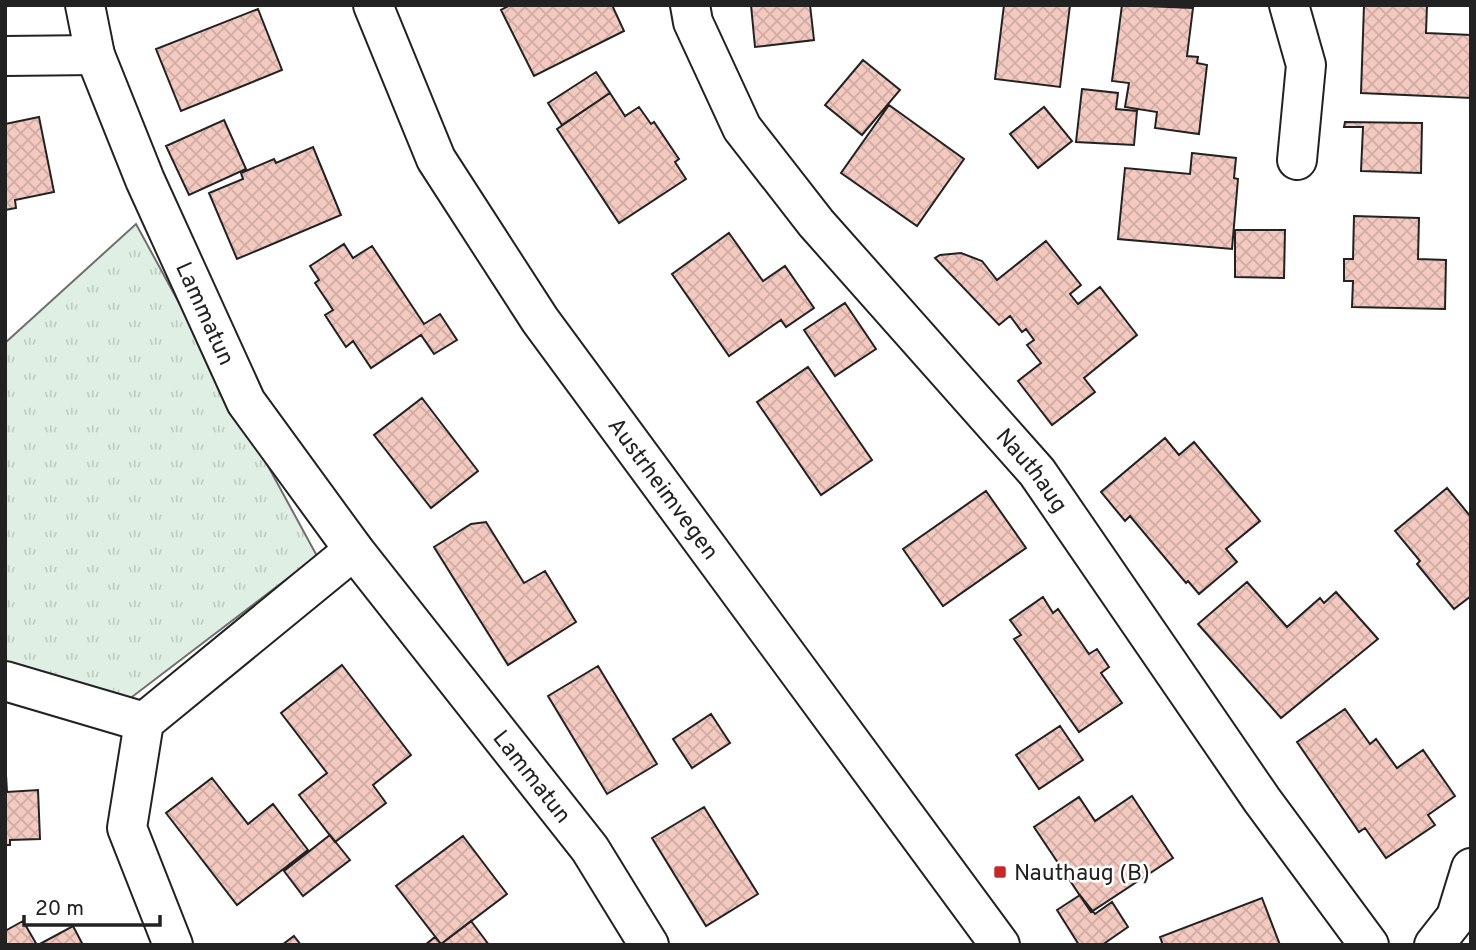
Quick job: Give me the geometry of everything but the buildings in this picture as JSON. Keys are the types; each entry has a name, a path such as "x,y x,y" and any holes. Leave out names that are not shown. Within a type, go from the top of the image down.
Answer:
{"street":[{"name":"Lammatun","path":"85,5 95,55 145,180 246,402 354,550 590,849 649,945"},
{"name":"Austrheimvegen","path":"373,5 436,159 540,320 988,925 1000,945"},
{"name":"Nauthaug","path":"690,5 693,22 742,128 816,223 1037,472 1262,800 1369,945"},
{"path":"1289,5 1306,65 1297,160"},
{"path":"5,55 95,55"},
{"path":"173,945 127,828 144,722 354,550"},
{"path":"5,681 144,722"},
{"path":"1434,945 1456,916 1471,868"}],"green space":[{"path":"136,224 317,556 128,700 5,665 5,343"}],"place":[{"name":"Nauthaug (B)","path":"1000,872"}]}
